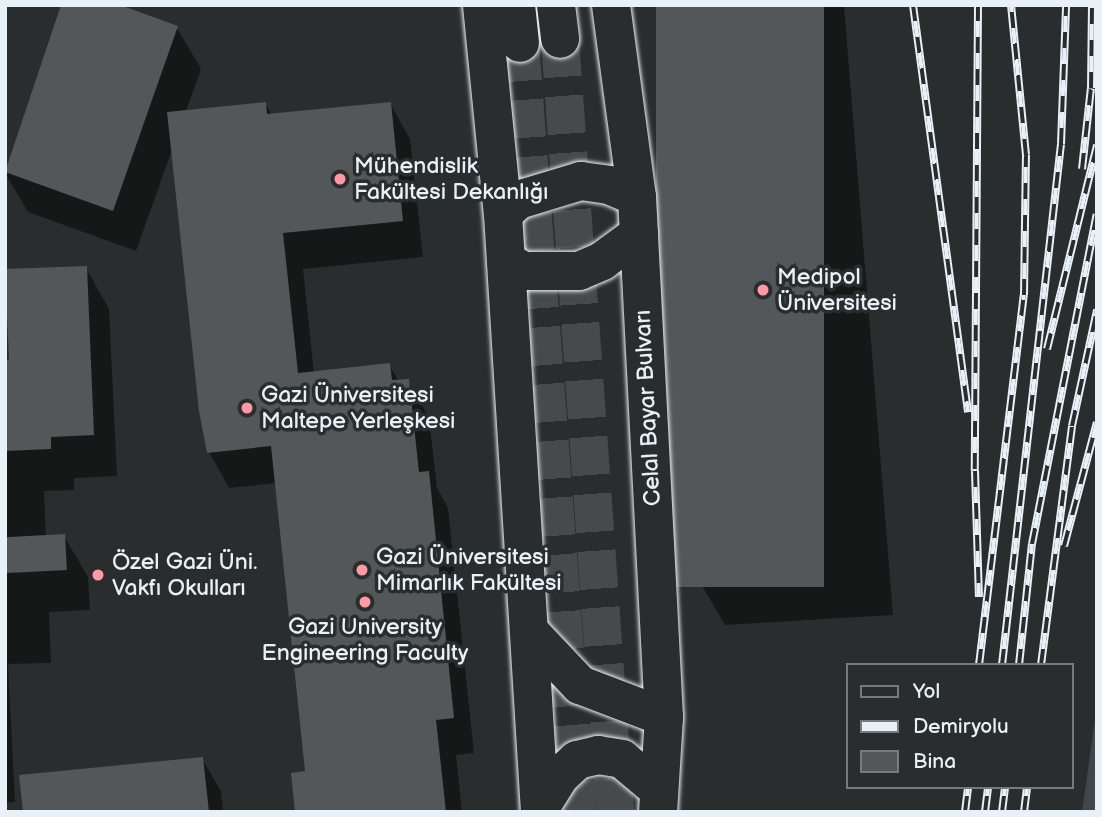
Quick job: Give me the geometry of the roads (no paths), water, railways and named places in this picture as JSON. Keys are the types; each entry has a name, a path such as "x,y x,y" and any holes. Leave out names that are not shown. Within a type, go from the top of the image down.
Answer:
{"main road":[{"path":"482,5 503,214 540,810"},
{"path":"516,5 520,43"},
{"name":"Celal Bayar Bulvarı","path":"611,5 638,216 664,718 658,800"},
{"path":"503,214 518,200 581,181 609,185 638,216 602,261 579,271 523,271 506,261"},
{"path":"530,632 580,685 664,718"},
{"path":"540,810 561,775 578,760 598,755 622,759 658,800"}],"tunnel":[{"path":"560,39 615,812"},
{"path":"520,43 577,812"}],"railway":[{"path":"913,5 968,412"},
{"path":"978,5 975,471 979,597"},
{"path":"979,663 1024,295 1026,155 1011,5"},
{"path":"1002,663 1061,144 1066,5"},
{"path":"1082,169 1091,88 1092,5"},
{"path":"1047,349 1097,145"},
{"path":"1019,663 1032,544 1097,214"},
{"path":"1041,663 1072,426 1097,310"},
{"path":"1064,546 1097,422"},
{"path":"965,812 968,789"},
{"path":"985,812 988,789"},
{"path":"1002,812 1005,789"},
{"path":"1024,812 1027,789"}],"place":[{"name":"Mühendislik Fakültesi Dekanlığı","path":"340,179"},
{"name":"Medipol Üniversitesi","path":"763,290"},
{"name":"Gazi Üniversitesi Maltepe Yerleşkesi","path":"247,408"},
{"name":"Gazi Üniversitesi Mimarlık Fakültesi","path":"362,570"},
{"name":"Özel Gazi Üni. Vakfı Okulları","path":"98,575"},
{"name":"Gazi University Engineering Faculty","path":"365,602"}]}
